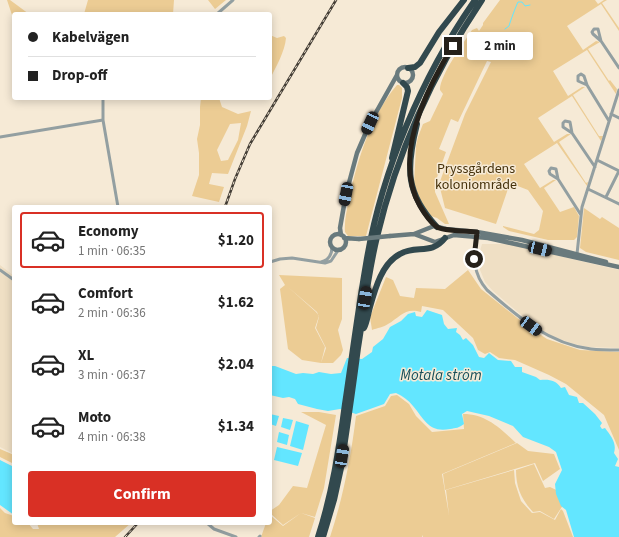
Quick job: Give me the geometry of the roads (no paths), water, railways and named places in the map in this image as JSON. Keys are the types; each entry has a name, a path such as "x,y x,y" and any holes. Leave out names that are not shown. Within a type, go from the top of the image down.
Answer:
{"highway":[{"path":"408,68 414,67 420,63 443,27 464,0"},
{"path":"318,537 329,498 345,420 370,244 376,217 388,177 418,99 441,56 475,0"},
{"path":"356,348 360,334 371,263 382,218 401,156 423,102 445,59 482,0"},
{"path":"388,177 394,145 408,91 407,87 402,82"},
{"path":"423,102 412,144 410,173 412,188 418,203 426,216 438,228"},
{"path":"360,334 365,326 377,286 389,264 402,252 420,249 440,240"},
{"path":"323,537 334,500 341,468 345,420"}],"street":[{"path":"219,12 233,0"},
{"path":"601,41 619,68"},
{"path":"345,244 340,235 340,228 349,181 357,153 370,123 400,69 404,67 408,68 412,73 412,78 410,81 395,84 389,90"},
{"path":"397,75 402,82"},
{"path":"587,85 609,121"},
{"path":"577,255 581,216 619,90"},
{"path":"103,100 102,120 118,205"},
{"path":"611,114 619,118"},
{"path":"0,137 102,120"},
{"path":"572,133 595,167"},
{"path":"597,160 619,171 606,197"},
{"path":"558,179 581,216"},
{"path":"588,189 619,204"},
{"path":"272,261 292,258 317,262 328,262 339,250 344,247 345,244 358,239 414,234 432,226 476,234 513,238 619,266"},
{"path":"438,228 441,234 440,240"},
{"path":"414,234 431,241 440,240 454,235 476,234"},
{"path":"476,234 474,261 478,276 482,283 492,294 531,326 554,339 572,346 591,349 619,350"},
{"path":"317,262 328,259 331,253 332,247 330,239 332,236 340,235 358,239"},
{"path":"332,247 339,250"},
{"path":"0,270 12,279"},
{"path":"209,525 214,529 236,537"}],"water":[{"name":"Motala ström","path":"427,310 442,315 444,324 448,329 457,328 456,332 463,340 466,338 473,345 479,357 484,358 489,353 498,360 511,361 515,367 522,367 522,372 540,380 555,382 561,388 565,387 569,395 577,397 579,403 583,403 595,414 602,423 600,426 602,429 605,428 613,440 615,446 614,453 618,459 615,466 619,467 619,537 574,537 566,510 561,506 556,494 555,484 562,470 556,452 549,447 523,437 513,426 489,416 467,411 462,414 464,424 457,428 443,430 432,427 428,424 409,402 396,393 390,394 384,404 356,414 340,409 328,411 317,409 298,404 295,399 289,397 283,398 272,395 272,366 296,374 313,374 319,372 331,374 341,373 347,358 362,359 372,352 373,347 383,339 390,327 401,321 408,314 415,312 416,316 422,317"},
{"path":"272,414 279,416 276,426 272,425"},
{"path":"283,418 293,420 290,430 281,427"},
{"path":"296,421 309,425 303,450 290,446"},
{"path":"279,432 289,435 287,445 277,442"},
{"path":"277,447 302,453 298,466 274,460"},
{"path":"0,460 12,466 12,514 0,505"}],"waterway":[{"path":"505,29 509,26 518,2 522,2 525,6 530,5"}],"railway":[{"path":"226,205 250,144 336,0"},
{"path":"125,537 136,525"}],"park label":[{"name":"Pryssgårdens koloniområde","path":"476,178"}]}
